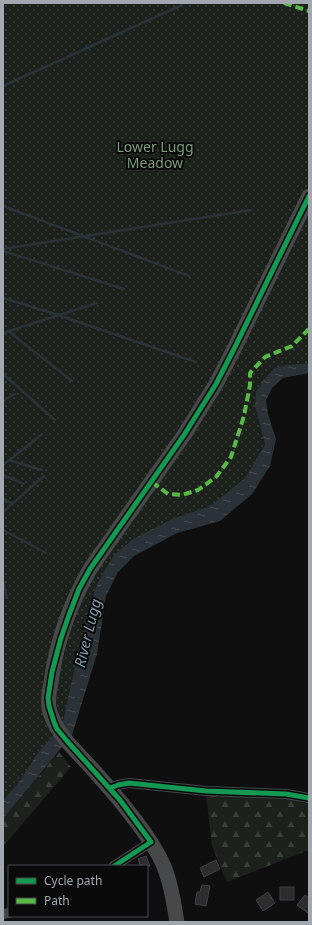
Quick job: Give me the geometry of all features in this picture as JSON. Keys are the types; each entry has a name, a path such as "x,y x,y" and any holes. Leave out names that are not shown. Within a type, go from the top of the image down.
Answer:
{"highway":[{"path":"177,922 166,870 151,842 120,800 57,729 52,718 48,698 52,672 69,614 79,589 93,564 184,435 216,384 309,196"}],"street":[{"path":"110,788 129,783 206,791 286,794 309,798"},
{"path":"116,865 151,842"}],"green space":[{"name":"Lower Lugg Meadow","path":"3,3 309,3 309,184 271,264 199,403 89,565 43,703 52,736 37,754 19,782 3,800"},
{"path":"309,212 309,363 289,365 264,379 256,392 255,406 265,445 244,479 210,506 174,518 133,539 98,582 89,607 62,724 55,699 69,634 87,585 156,486"},
{"path":"59,752 71,767 3,845 3,819"},
{"path":"206,794 290,799 309,804 309,850 227,882 212,846"}],"water":[{"name":"River Lugg","path":"309,363 309,373 283,378 272,388 266,400 268,414 276,439 270,466 252,494 220,521 177,533 134,556 118,572 106,596 97,654 72,735 3,819 3,800 19,782 37,754 62,724 89,607 98,582 114,555 133,539 174,518 210,506 244,479 265,445 255,406 256,392 264,379 275,368"}],"building":[{"path":"146,856 150,866 141,865 138,859"},
{"path":"216,860 220,869 204,877 200,868"},
{"path":"202,885 210,886 206,906 195,904 197,892 200,892"},
{"path":"280,887 294,887 294,900 280,900"},
{"path":"268,892 275,903 263,911 256,900"},
{"path":"305,895 309,898 309,914 297,905"}],"waterway":[{"path":"3,86 182,5"},
{"path":"3,206 189,276"},
{"path":"3,249 251,210"},
{"path":"3,251 124,289"},
{"path":"3,298 196,362"},
{"path":"3,333 97,303"},
{"path":"8,331 72,381"},
{"path":"3,374 55,420"},
{"path":"3,401 15,394"},
{"path":"3,465 41,435"},
{"path":"8,460 42,470"},
{"path":"3,475 24,484"},
{"path":"3,512 44,476"},
{"path":"3,499 12,503"},
{"path":"3,530 46,553"},
{"path":"3,581 7,598"}],"marked path":[{"path":"284,3 309,11"},
{"path":"152,482 168,494 182,495 198,490 216,477 231,457 244,416 250,385 250,373 265,357 292,346 308,330 309,327"}],"cycle path":[{"path":"116,865 151,842 120,800 57,729 49,706 48,698 52,672 61,638 79,589 90,569 184,435 216,384 309,196"},
{"path":"110,788 129,783 206,791 286,794 309,798"}]}
